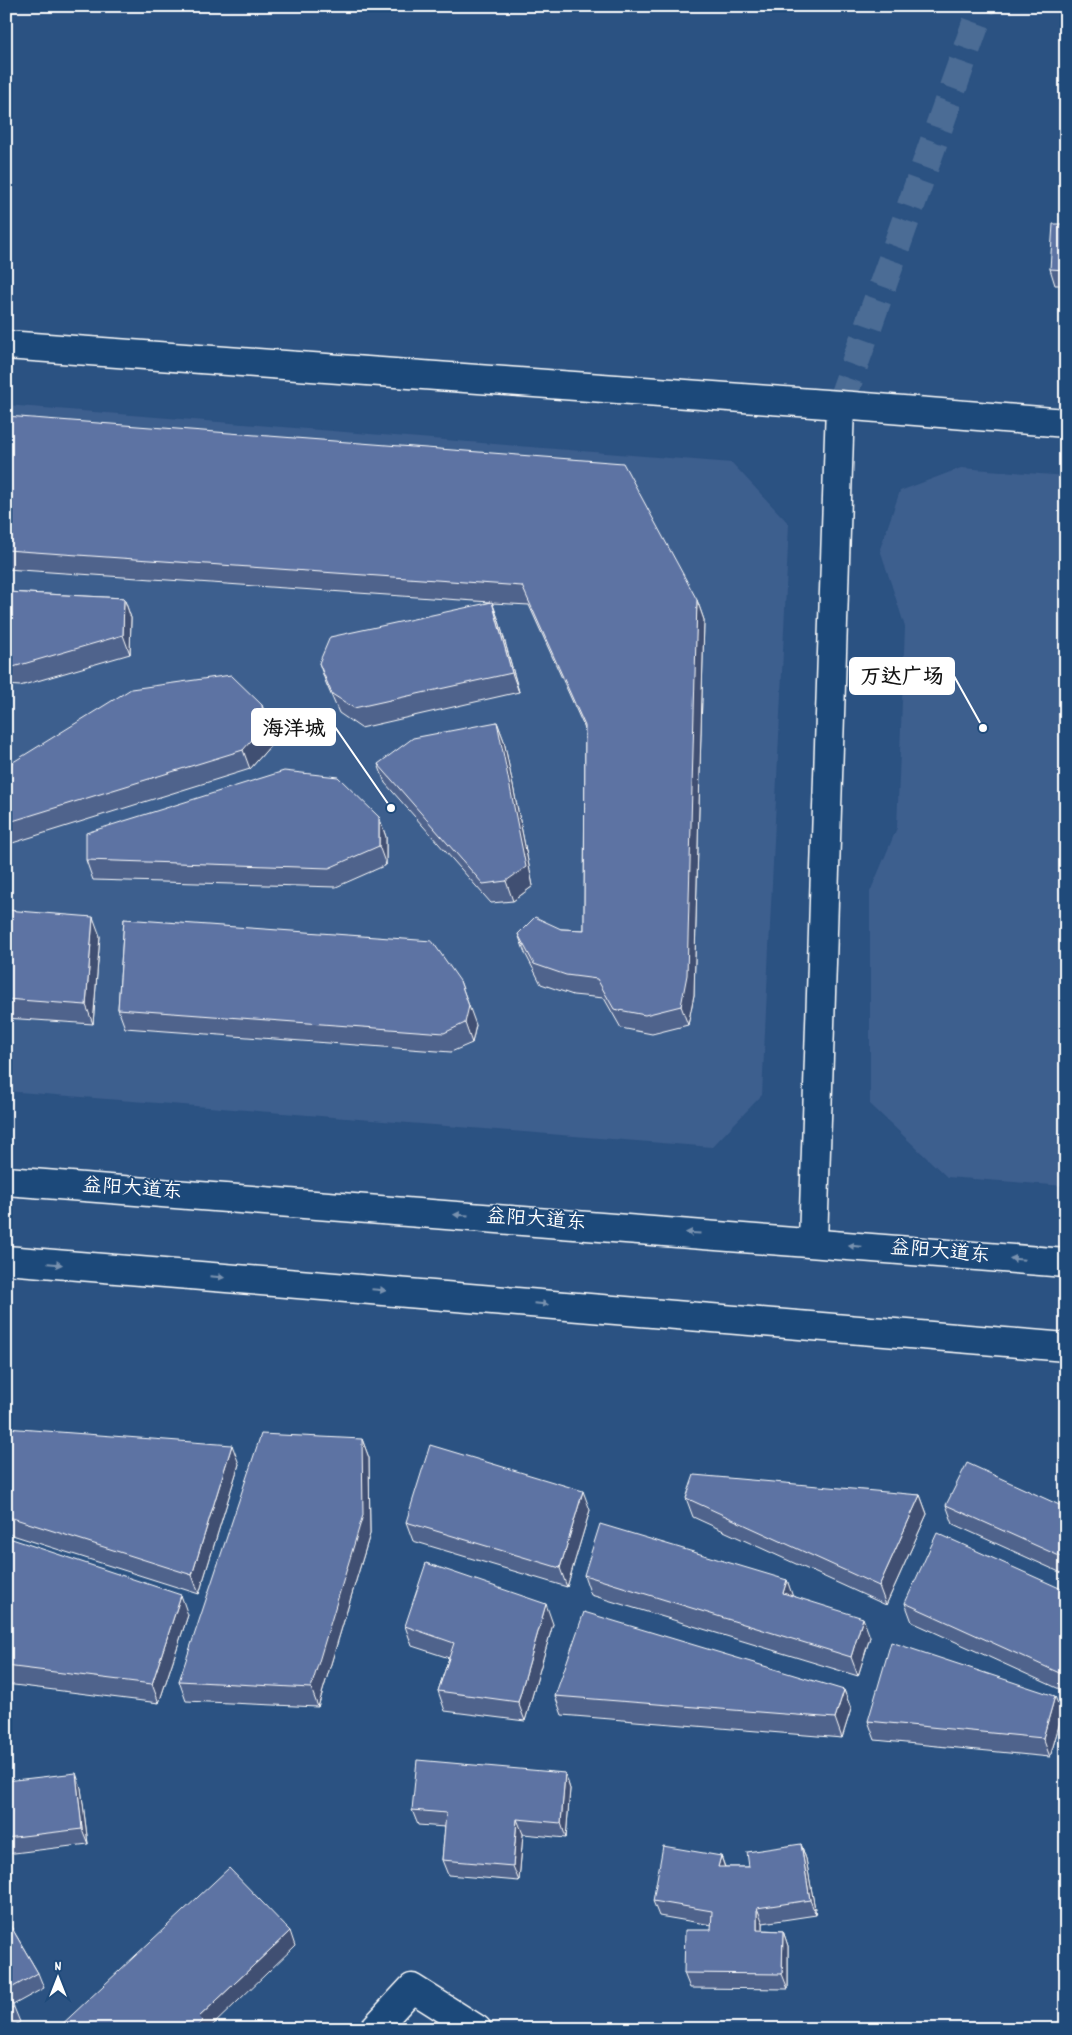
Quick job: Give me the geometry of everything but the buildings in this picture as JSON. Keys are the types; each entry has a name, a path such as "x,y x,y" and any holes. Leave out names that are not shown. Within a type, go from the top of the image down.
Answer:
{"main road":[{"path":"6,345 1066,423"},
{"path":"813,1242 840,405"},
{"name":"益阳大道东","path":"6,1180 813,1242 1066,1264"},
{"path":"6,1260 1066,1346"},
{"path":"374,2029 412,1988 477,2029"}],"shaded area":[{"path":"6,405 732,463 789,524 762,1095 712,1147 6,1091"},
{"path":"961,468 1066,476 1066,1186 947,1177 870,1104 870,892 897,828 905,627 880,549 900,491"}],"tunnel":[{"path":"840,405 982,6"}],"place":[{"name":"万达广场","path":"983,728"},
{"name":"海洋城","path":"391,808"}]}
